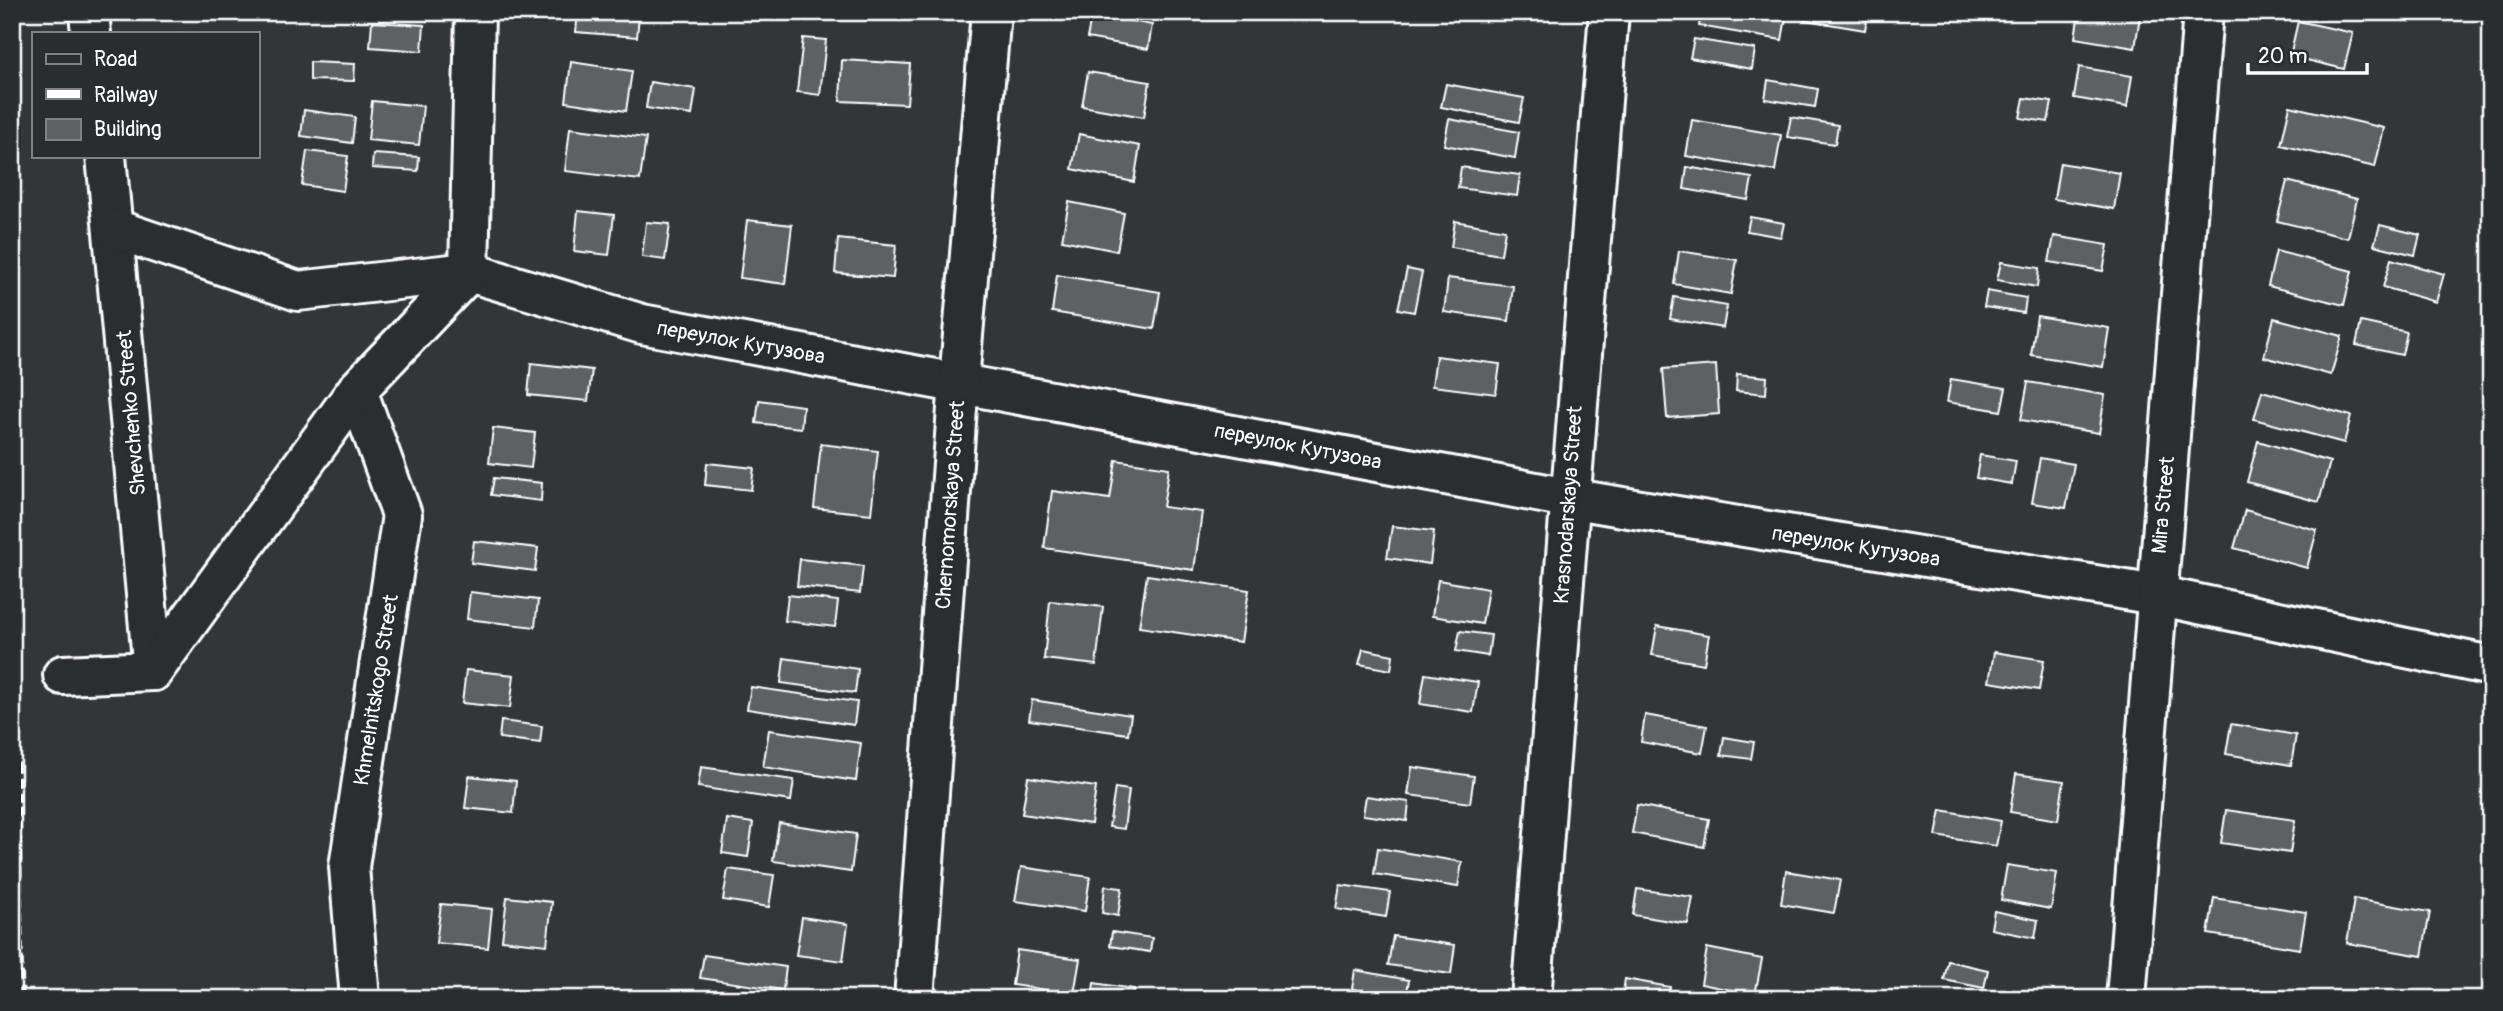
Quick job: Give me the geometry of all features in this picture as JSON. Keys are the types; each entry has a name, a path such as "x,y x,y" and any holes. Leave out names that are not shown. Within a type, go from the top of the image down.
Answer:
{"street":[{"path":"89,12 91,32"},
{"path":"63,675 153,671 356,390 469,272 475,12"},
{"name":"Chernomorskaya Street","path":"914,999 960,382 991,12"},
{"name":"Krasnodarskaya Street","path":"1531,999 1568,498 1609,12"},
{"name":"Mira Street","path":"2126,999 2203,12"},
{"name":"Shevchenko Street","path":"106,158 115,229 153,671"},
{"name":"переулок Кутузова","path":"115,229 298,291 469,272 642,324 1568,498 2156,595 2491,666"},
{"name":"Khmelnitskogo Street","path":"356,390 402,515 349,867 359,999"}],"building":[{"path":"578,12 639,15 637,37 576,32"},
{"path":"1484,12 1527,12 1525,22"},
{"path":"1701,12 1787,12 1782,40 1699,26"},
{"path":"1806,12 1868,12 1865,30 1805,20"},
{"path":"2079,12 2140,16 2135,48 2075,38"},
{"path":"1092,13 1152,25 1148,49 1087,38"},
{"path":"2298,21 2353,33 2344,69 2290,56"},
{"path":"372,22 424,25 422,51 370,47"},
{"path":"803,38 826,40 820,95 797,92"},
{"path":"1694,39 1755,49 1752,69 1690,58"},
{"path":"842,60 910,64 907,104 840,101"},
{"path":"310,62 355,64 354,81 310,80"},
{"path":"571,62 632,71 626,111 566,102"},
{"path":"2079,67 2132,76 2127,107 2074,98"},
{"path":"1088,72 1150,82 1144,117 1082,106"},
{"path":"1768,80 1818,89 1815,107 1765,99"},
{"path":"650,82 696,89 692,115 646,108"},
{"path":"1446,84 1524,98 1519,122 1441,107"},
{"path":"2024,98 2052,102 2048,122 2020,118"},
{"path":"372,101 423,106 419,145 368,140"},
{"path":"2290,106 2384,128 2375,167 2281,145"},
{"path":"304,110 355,117 352,143 301,136"},
{"path":"1791,117 1838,125 1835,144 1787,137"},
{"path":"1449,119 1519,132 1515,158 1444,145"},
{"path":"1692,120 1781,135 1775,171 1686,156"},
{"path":"570,128 646,138 640,180 565,171"},
{"path":"1079,134 1140,146 1134,182 1072,169"},
{"path":"307,151 348,156 343,191 302,185"},
{"path":"373,154 419,157 418,171 372,168"},
{"path":"2060,163 2120,173 2114,209 2054,199"},
{"path":"1461,167 1520,175 1517,196 1458,188"},
{"path":"1687,167 1752,178 1748,200 1684,189"},
{"path":"2287,181 2357,199 2348,238 2277,221"},
{"path":"1069,202 1124,213 1117,251 1062,240"},
{"path":"578,211 614,215 609,255 574,251"},
{"path":"1750,217 1784,223 1781,237 1747,231"},
{"path":"747,220 792,225 785,284 740,278"},
{"path":"1455,221 1505,230 1501,255 1451,247"},
{"path":"646,222 670,224 665,260 642,257"},
{"path":"2380,225 2420,235 2415,255 2374,245"},
{"path":"2054,236 2108,245 2103,271 2049,262"},
{"path":"838,239 896,245 893,278 835,273"},
{"path":"1679,251 1737,260 1731,294 1674,284"},
{"path":"2276,251 2352,271 2344,305 2268,286"},
{"path":"2391,259 2444,274 2436,302 2383,287"},
{"path":"2001,262 2039,268 2037,287 1997,280"},
{"path":"1407,269 1422,272 1414,312 1398,309"},
{"path":"1057,275 1160,292 1154,329 1052,312"},
{"path":"1448,278 1513,286 1509,321 1444,312"},
{"path":"1987,291 2026,298 2024,313 1984,307"},
{"path":"1674,297 1727,306 1723,328 1670,319"},
{"path":"2037,316 2109,328 2103,367 2031,355"},
{"path":"2274,318 2342,336 2331,375 2264,357"},
{"path":"2361,322 2407,332 2402,355 2356,345"},
{"path":"1436,356 1500,364 1496,394 1432,386"},
{"path":"531,363 592,370 588,401 528,395"},
{"path":"1716,365 1719,414 1667,418 1663,369"},
{"path":"1737,374 1767,377 1766,394 1736,391"},
{"path":"1951,379 2006,388 2001,411 1947,402"},
{"path":"2028,382 2105,395 2099,433 2021,420"},
{"path":"2262,391 2351,416 2344,443 2254,419"},
{"path":"759,400 803,406 801,428 756,423"},
{"path":"493,428 535,433 531,468 489,463"},
{"path":"2258,441 2330,462 2319,502 2247,482"},
{"path":"821,444 878,451 871,514 814,508"},
{"path":"1980,455 2016,461 2012,484 1976,478"},
{"path":"2040,458 2074,464 2066,508 2032,503"},
{"path":"1116,460 1169,468 1163,507 1202,512 1194,570 1044,548 1052,491 1110,499"},
{"path":"707,463 754,468 751,490 705,485"},
{"path":"494,478 542,483 541,501 491,495"},
{"path":"2245,510 2317,530 2307,568 2234,548"},
{"path":"1392,526 1434,531 1430,564 1387,558"},
{"path":"474,541 538,548 535,571 471,563"},
{"path":"800,559 863,566 860,593 797,586"},
{"path":"1147,575 1249,590 1241,642 1139,627"},
{"path":"1438,580 1488,589 1482,624 1432,616"},
{"path":"470,592 538,600 535,627 467,619"},
{"path":"788,595 838,601 835,627 785,621"},
{"path":"1050,601 1103,607 1096,665 1044,659"},
{"path":"1657,626 1709,635 1704,664 1652,655"},
{"path":"1460,631 1491,635 1488,656 1456,651"},
{"path":"1363,649 1393,655 1391,670 1359,664"},
{"path":"1994,652 2044,660 2039,690 1989,682"},
{"path":"784,658 858,669 855,693 781,683"},
{"path":"466,670 514,675 510,708 462,703"},
{"path":"1425,674 1478,682 1473,712 1420,704"},
{"path":"751,687 857,702 854,725 747,709"},
{"path":"1032,700 1131,715 1128,734 1029,720"},
{"path":"1645,715 1707,726 1702,753 1641,742"},
{"path":"501,721 542,726 540,743 499,738"},
{"path":"2231,724 2296,735 2291,765 2226,754"},
{"path":"769,730 861,743 856,781 763,767"},
{"path":"1724,737 1754,742 1751,759 1721,755"},
{"path":"701,767 794,780 791,801 698,787"},
{"path":"1412,767 1474,776 1470,803 1408,795"},
{"path":"2016,774 2064,781 2058,820 2010,812"},
{"path":"469,776 516,781 513,813 465,808"},
{"path":"1028,777 1096,787 1091,824 1022,814"},
{"path":"1115,788 1129,790 1124,829 1109,827"},
{"path":"1366,796 1409,802 1407,821 1363,815"},
{"path":"1637,805 1709,819 1704,847 1632,833"},
{"path":"1941,810 2001,821 1996,846 1936,836"},
{"path":"2226,810 2295,820 2290,853 2221,843"},
{"path":"727,819 753,823 748,857 722,853"},
{"path":"779,823 856,834 851,872 773,861"},
{"path":"1378,848 1462,862 1458,887 1374,874"},
{"path":"2007,865 2057,873 2051,909 2001,900"},
{"path":"1021,867 1090,877 1085,911 1015,901"},
{"path":"728,869 774,875 769,907 723,900"},
{"path":"1786,871 1840,880 1834,913 1781,904"},
{"path":"1340,885 1390,892 1386,917 1336,909"},
{"path":"1105,886 1122,888 1118,916 1102,913"},
{"path":"1637,889 1693,897 1688,924 1633,915"},
{"path":"507,897 552,902 547,945 502,940"},
{"path":"2214,898 2306,912 2300,949 2208,934"},
{"path":"2354,899 2430,912 2422,956 2347,943"},
{"path":"441,904 492,909 488,948 436,943"},
{"path":"1994,911 2038,920 2035,938 1991,929"},
{"path":"802,917 848,924 843,961 796,955"},
{"path":"1112,932 1152,938 1150,952 1110,946"},
{"path":"1393,936 1455,945 1451,974 1388,965"},
{"path":"1707,948 1762,959 1755,995 1701,984"},
{"path":"1017,950 1080,959 1074,994 1012,985"},
{"path":"704,955 786,967 783,990 700,978"},
{"path":"1948,961 1988,970 1984,988 1944,980"},
{"path":"1355,970 1409,980 1406,998 1352,989"},
{"path":"1625,979 1670,987 1668,999 1622,999"},
{"path":"1094,983 1134,989 1132,999 1092,999"}],"railway":[{"path":"12,627 17,708 22,999"}]}
